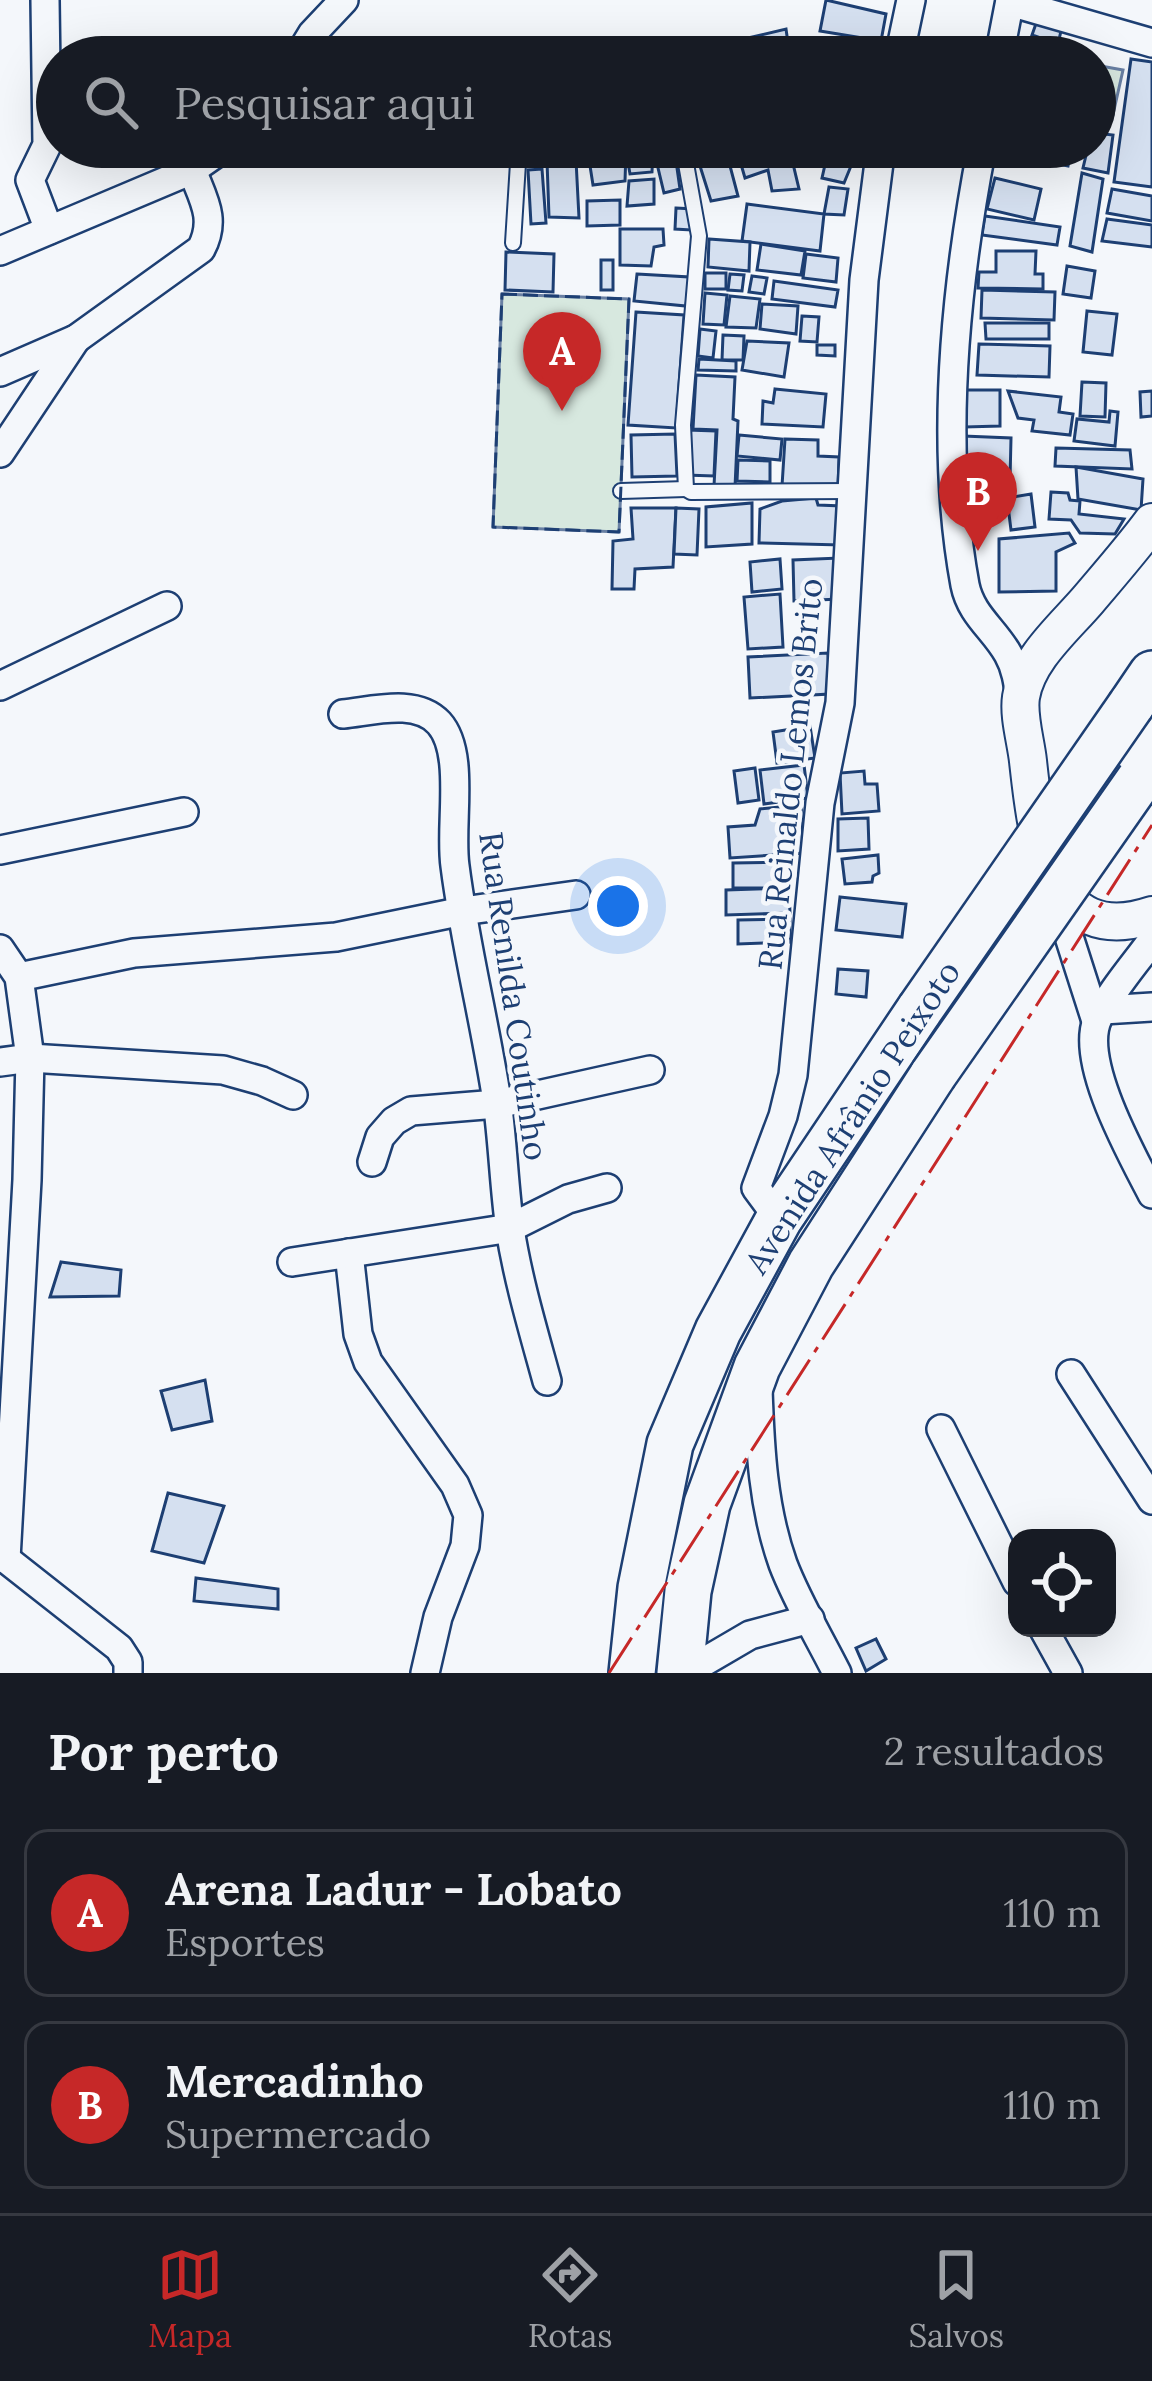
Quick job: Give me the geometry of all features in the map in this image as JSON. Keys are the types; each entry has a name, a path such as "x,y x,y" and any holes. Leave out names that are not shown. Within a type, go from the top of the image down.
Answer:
{"main road":[{"name":"Avenida Afrânio Peixoto","path":"632,1673 640,1588 670,1444 768,1204 920,1010 1141,689"},
{"name":"Avenida Afrânio Peixoto","path":"682,1673 688,1591 707,1504 757,1367 811,1264 934,1075 1146,771"}],"street":[{"path":"45,0 45,36"},
{"path":"311,36 344,0"},
{"path":"903,36 911,0"},
{"path":"1003,36 1010,1 1152,43"},
{"path":"36,168 30,180 49,230"},
{"path":"0,251 195,168"},
{"name":"Rua Reinaldo Lemos Brito","path":"768,1204 793,1075 820,803 840,703 855,391 878,168"},
{"path":"978,168 965,238 951,434 966,589 972,607 1000,640 1016,671 1044,862 1100,1015 1096,1067 1123,1138 1152,1194"},
{"path":"0,372 76,339 201,249 210,220 192,170"},
{"path":"0,453 76,339"},
{"path":"1020,698 1032,668 1053,639 1152,522"},
{"path":"0,686 166,606"},
{"path":"1000,640 1020,644 1053,639"},
{"name":"Rua Renilda Coutinho","path":"343,714 395,708 425,711 441,724 452,743 454,864 497,1104 510,1228 547,1381"},
{"path":"0,850 184,812"},
{"path":"1044,862 1061,891 1082,913 1112,922 1133,922 1152,915"},
{"path":"20,976 134,953 336,937 463,911 575,895"},
{"path":"1100,1015 1152,940"},
{"path":"0,949 20,976 30,1058 14,1181 3,1563 119,1648 128,1662 128,1673"},
{"path":"1100,1015 1152,1007"},
{"path":"0,1062 30,1058 223,1070 293,1094"},
{"path":"372,1162 380,1137 411,1111 497,1104 650,1070"},
{"path":"292,1262 510,1228 568,1199 607,1188"},
{"path":"349,1253 358,1334 368,1361 455,1484 468,1515 465,1546 438,1616 425,1673"},
{"path":"757,1367 761,1466 771,1522 784,1565 836,1673"},
{"path":"1071,1375 1152,1500"},
{"path":"941,1429 1008,1564"},
{"path":"682,1673 750,1635 810,1619"},
{"path":"1047,1637 1068,1673"}],"lane":[{"path":"512,243 517,168"},
{"path":"686,488 683,425 699,236 687,168"},
{"path":"621,490 852,491"}],"shaded area":[{"path":"1116,69 1123,70 1116,101"},
{"path":"502,294 629,299 619,532 493,527"}],"building":[{"path":"826,0 886,14 882,36 820,31"},
{"path":"1039,15 1063,22 1060,36 1032,35"},
{"path":"786,29 787,36 757,36"},
{"path":"1131,59 1152,62 1152,187 1114,182"},
{"path":"547,168 576,168 579,218 549,217"},
{"path":"590,168 625,168 625,181 593,185"},
{"path":"629,168 652,168 652,172 630,174"},
{"path":"658,168 677,168 680,189 664,193"},
{"path":"701,168 731,168 738,196 711,201"},
{"path":"742,168 794,168 799,189 772,191 768,170 745,178"},
{"path":"824,168 850,168 844,183 822,178"},
{"path":"542,169 546,223 531,224 528,170"},
{"path":"1082,173 1103,179 1092,252 1070,246"},
{"path":"995,178 1041,189 1034,220 987,209"},
{"path":"654,179 654,204 627,206 629,181"},
{"path":"829,187 848,189 844,215 824,214"},
{"path":"1112,189 1152,196 1152,221 1107,213"},
{"path":"620,200 620,225 587,226 587,201"},
{"path":"747,204 824,214 820,251 742,241"},
{"path":"676,208 693,209 691,230 675,229"},
{"path":"985,216 1060,227 1057,245 982,235"},
{"path":"1107,219 1152,225 1152,247 1102,241"},
{"path":"620,229 663,229 664,245 654,247 651,266 620,265"},
{"path":"709,239 750,242 749,271 708,267"},
{"path":"761,244 805,251 801,275 757,270"},
{"path":"996,251 1036,251 1035,274 1043,274 1043,289 978,288 979,272 996,272"},
{"path":"506,252 554,254 553,292 505,290"},
{"path":"806,254 838,258 836,282 803,278"},
{"path":"601,260 613,260 613,290 601,290"},
{"path":"1067,266 1095,271 1091,298 1063,294"},
{"path":"705,273 726,273 726,289 705,289"},
{"path":"637,274 689,277 686,306 634,301"},
{"path":"730,274 744,275 742,291 728,290"},
{"path":"752,276 767,278 764,294 749,292"},
{"path":"774,281 838,290 835,307 772,299"},
{"path":"982,290 1055,292 1054,320 981,318"},
{"path":"705,293 727,295 724,325 703,324"},
{"path":"730,296 760,299 756,328 726,327"},
{"path":"762,304 798,306 796,334 760,329"},
{"path":"1087,311 1117,314 1112,355 1083,352"},
{"path":"636,312 684,315 676,428 628,425"},
{"path":"802,316 819,317 817,342 800,341"},
{"path":"985,323 1049,323 1049,339 986,339"},
{"path":"700,329 716,331 713,358 698,356"},
{"path":"723,335 744,336 743,360 722,360"},
{"path":"747,341 789,343 784,377 742,370"},
{"path":"979,344 1050,346 1049,377 977,375"},
{"path":"817,345 835,345 835,356 817,355"},
{"path":"699,359 736,361 736,371 698,370"},
{"path":"696,375 735,377 735,487 714,486 717,430 693,429"},
{"path":"1082,382 1106,383 1105,417 1080,416"},
{"path":"775,389 826,394 823,427 762,424 763,401 773,403"},
{"path":"966,390 1000,390 1000,426 965,427"},
{"path":"1008,391 1061,397 1059,412 1073,414 1070,435 1032,431 1034,420 1018,418"},
{"path":"1152,391 1152,416 1141,417 1140,392"},
{"path":"1110,411 1118,412 1115,446 1074,441 1077,419 1109,422"},
{"path":"687,430 716,431 714,476 685,475"},
{"path":"675,434 677,476 632,477 631,435"},
{"path":"739,435 782,439 780,460 737,456"},
{"path":"963,436 1011,438 1010,480 961,478"},
{"path":"785,439 818,440 818,456 839,457 838,489 782,486"},
{"path":"1056,448 1130,450 1132,469 1055,466"},
{"path":"738,460 770,461 770,482 737,481"},
{"path":"1076,467 1143,479 1141,510 1078,499"},
{"path":"1051,492 1068,493 1070,500 1080,501 1079,514 1124,519 1115,534 1080,533 1071,520 1049,519"},
{"path":"1031,494 1035,527 1011,530 1007,498"},
{"path":"816,498 818,505 842,506 841,545 759,543 760,509 782,501"},
{"path":"752,503 752,544 706,547 706,507"},
{"path":"631,508 676,508 673,567 635,569 634,589 612,589 613,541 633,539"},
{"path":"676,508 699,509 697,555 674,554"},
{"path":"1069,533 1075,543 1056,552 1056,591 999,592 999,539"},
{"path":"839,558 840,599 794,601 793,560"},
{"path":"780,559 782,589 752,592 750,562"},
{"path":"780,594 783,647 748,649 744,597"},
{"path":"828,653 830,694 750,698 748,657"},
{"path":"810,726 815,758 777,763 773,732"},
{"path":"804,765 808,798 764,804 760,770"},
{"path":"755,768 759,800 738,803 734,771"},
{"path":"864,771 865,784 877,784 879,811 842,814 840,773"},
{"path":"801,805 804,853 730,858 728,827 755,825 760,809"},
{"path":"868,818 869,849 838,851 838,819"},
{"path":"878,855 879,873 872,882 845,884 842,859"},
{"path":"790,862 789,888 733,888 733,863"},
{"path":"789,888 790,913 726,915 726,890"},
{"path":"840,897 906,904 902,937 836,930"},
{"path":"790,919 790,942 738,944 738,920"},
{"path":"838,969 868,971 866,997 836,994"},
{"path":"61,1262 121,1270 119,1296 50,1297"},
{"path":"205,1380 212,1421 172,1430 161,1391"},
{"path":"168,1493 224,1506 204,1563 152,1551"},
{"path":"196,1578 278,1589 278,1609 194,1601"},
{"path":"876,1639 886,1659 866,1671 856,1648"}],"fence":[{"path":"502,294 629,299 619,532 493,527 502,294"}],"power":[{"path":"609,1673 1152,825"}],"place":[{"name":"Arena Ladur - Lobato","path":"562,411"},
{"name":"Mercadinho","path":"978,551"}]}
